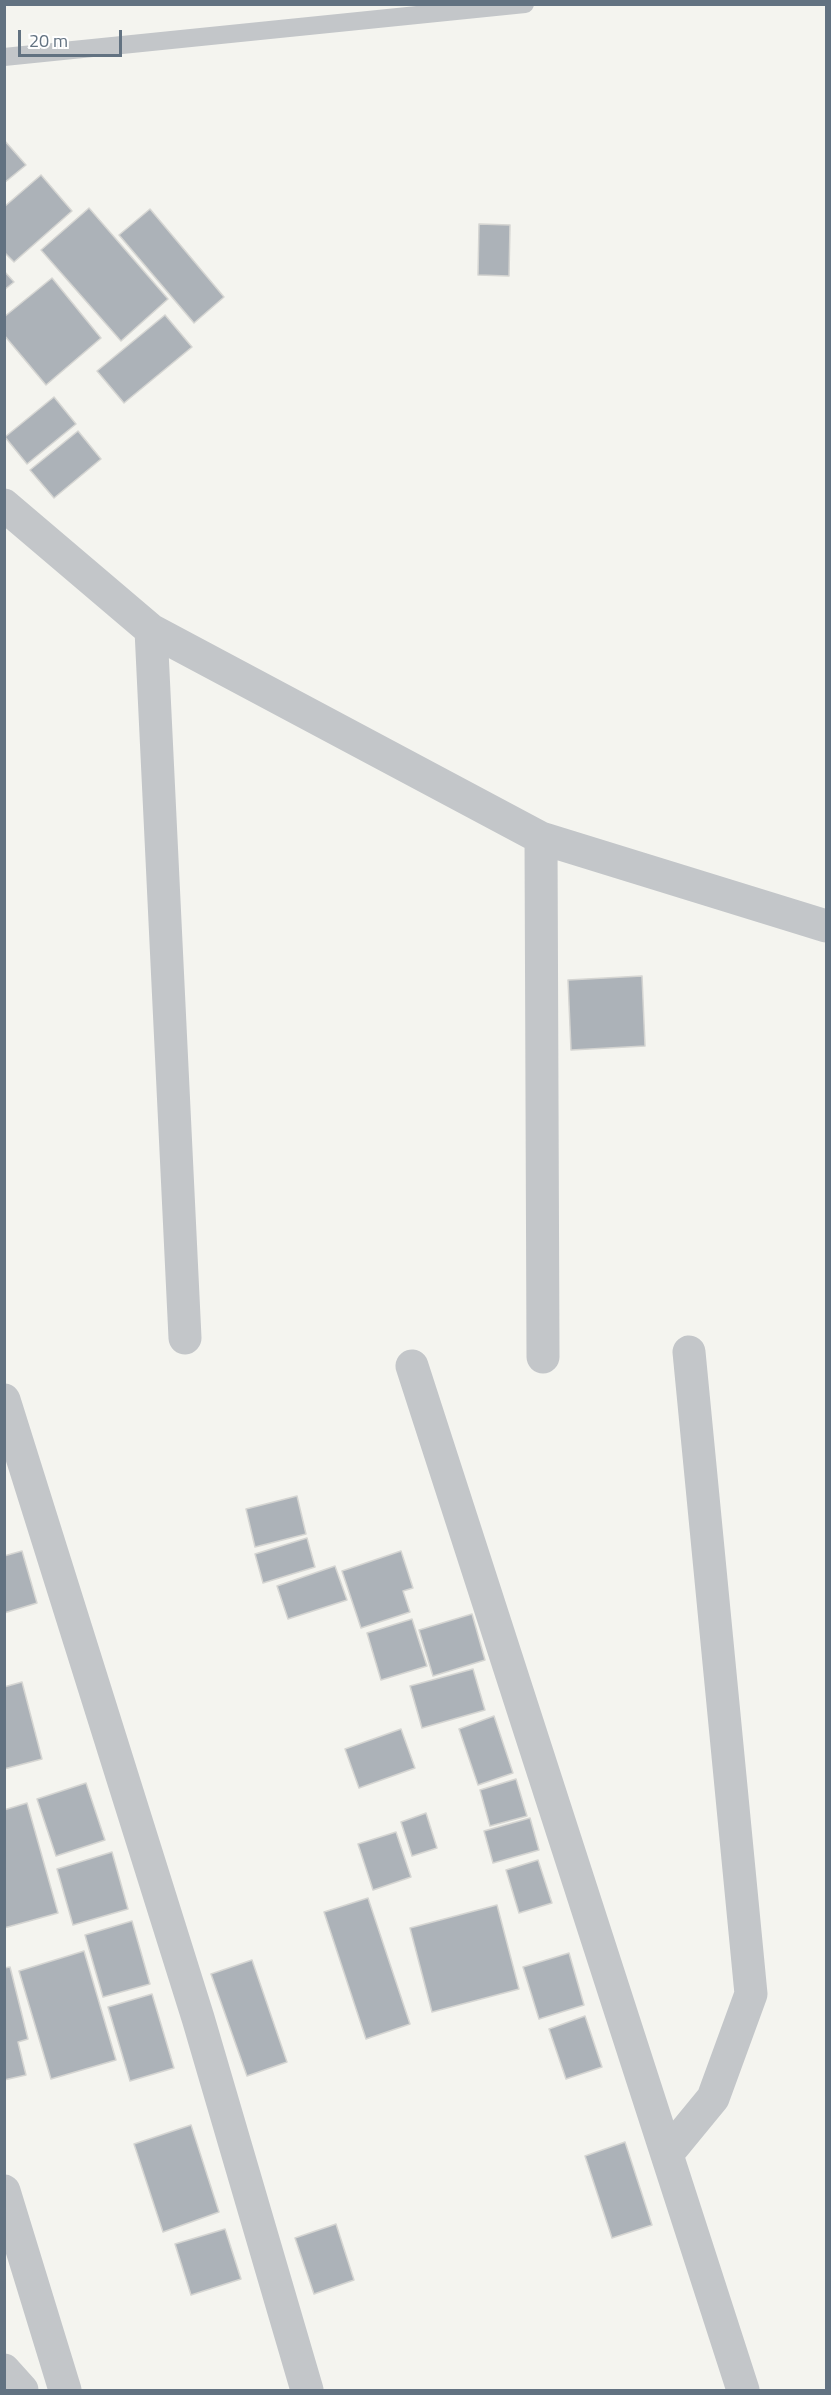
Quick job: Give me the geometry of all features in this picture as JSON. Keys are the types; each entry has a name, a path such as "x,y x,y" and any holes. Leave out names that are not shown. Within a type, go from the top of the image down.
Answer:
{"street":[{"path":"4,505 151,630 541,838 826,926"},
{"path":"151,630 185,1338"},
{"path":"541,838 543,1357"},
{"path":"667,2154 713,2098 751,1994 689,1352"},
{"path":"412,1366 742,2391"},
{"path":"4,1400 198,2018 307,2391"},
{"path":"4,2191 65,2391"},
{"path":"4,2370 22,2391"}],"lane":[{"path":"4,57 525,4"}],"building":[{"path":"4,140 26,165 4,183"},
{"path":"41,175 72,211 14,262 4,252 4,207"},
{"path":"89,208 168,299 121,341 41,250"},
{"path":"150,209 224,297 194,323 119,235"},
{"path":"479,224 510,225 509,276 478,275"},
{"path":"4,271 14,282 4,290"},
{"path":"52,278 101,338 46,385 4,335 4,317"},
{"path":"165,315 192,347 124,403 97,371"},
{"path":"54,397 76,424 27,464 5,437"},
{"path":"78,431 101,459 54,498 30,470"},
{"path":"642,976 645,1046 571,1050 568,980"},
{"path":"297,1496 306,1534 255,1547 246,1509"},
{"path":"307,1538 315,1567 263,1583 255,1554"},
{"path":"22,1551 37,1603 4,1613 4,1556"},
{"path":"401,1551 413,1588 403,1591 410,1612 361,1628 342,1571"},
{"path":"335,1566 347,1600 288,1619 277,1586"},
{"path":"472,1614 485,1660 433,1676 419,1630"},
{"path":"412,1619 427,1666 381,1680 367,1633"},
{"path":"473,1669 485,1710 422,1728 410,1686"},
{"path":"22,1682 42,1759 4,1769 4,1687"},
{"path":"494,1716 513,1773 478,1785 459,1729"},
{"path":"401,1729 415,1768 359,1788 345,1749"},
{"path":"516,1779 527,1816 490,1826 480,1790"},
{"path":"86,1783 105,1840 56,1856 37,1799"},
{"path":"27,1803 58,1913 4,1928 4,1810"},
{"path":"426,1813 437,1848 412,1856 401,1822"},
{"path":"530,1818 539,1850 493,1863 484,1831"},
{"path":"396,1832 411,1877 373,1890 358,1844"},
{"path":"112,1852 128,1909 73,1925 57,1869"},
{"path":"538,1860 552,1903 519,1913 506,1870"},
{"path":"368,1898 410,2024 366,2039 324,1912"},
{"path":"497,1905 519,1989 432,2012 410,1928"},
{"path":"132,1921 150,1984 103,1997 85,1935"},
{"path":"84,1951 116,2060 51,2079 19,1971"},
{"path":"569,1953 584,2005 539,2019 523,1967"},
{"path":"252,1960 287,2062 247,2076 211,1974"},
{"path":"10,1967 28,2039 18,2042 26,2075 4,2080 4,1968"},
{"path":"152,1994 174,2068 130,2081 108,2007"},
{"path":"585,2016 602,2067 566,2079 549,2029"},
{"path":"191,2125 219,2212 163,2232 134,2144"},
{"path":"625,2142 652,2225 612,2238 585,2156"},
{"path":"336,2224 354,2280 314,2294 295,2238"},
{"path":"225,2229 241,2279 191,2295 175,2244"}]}
